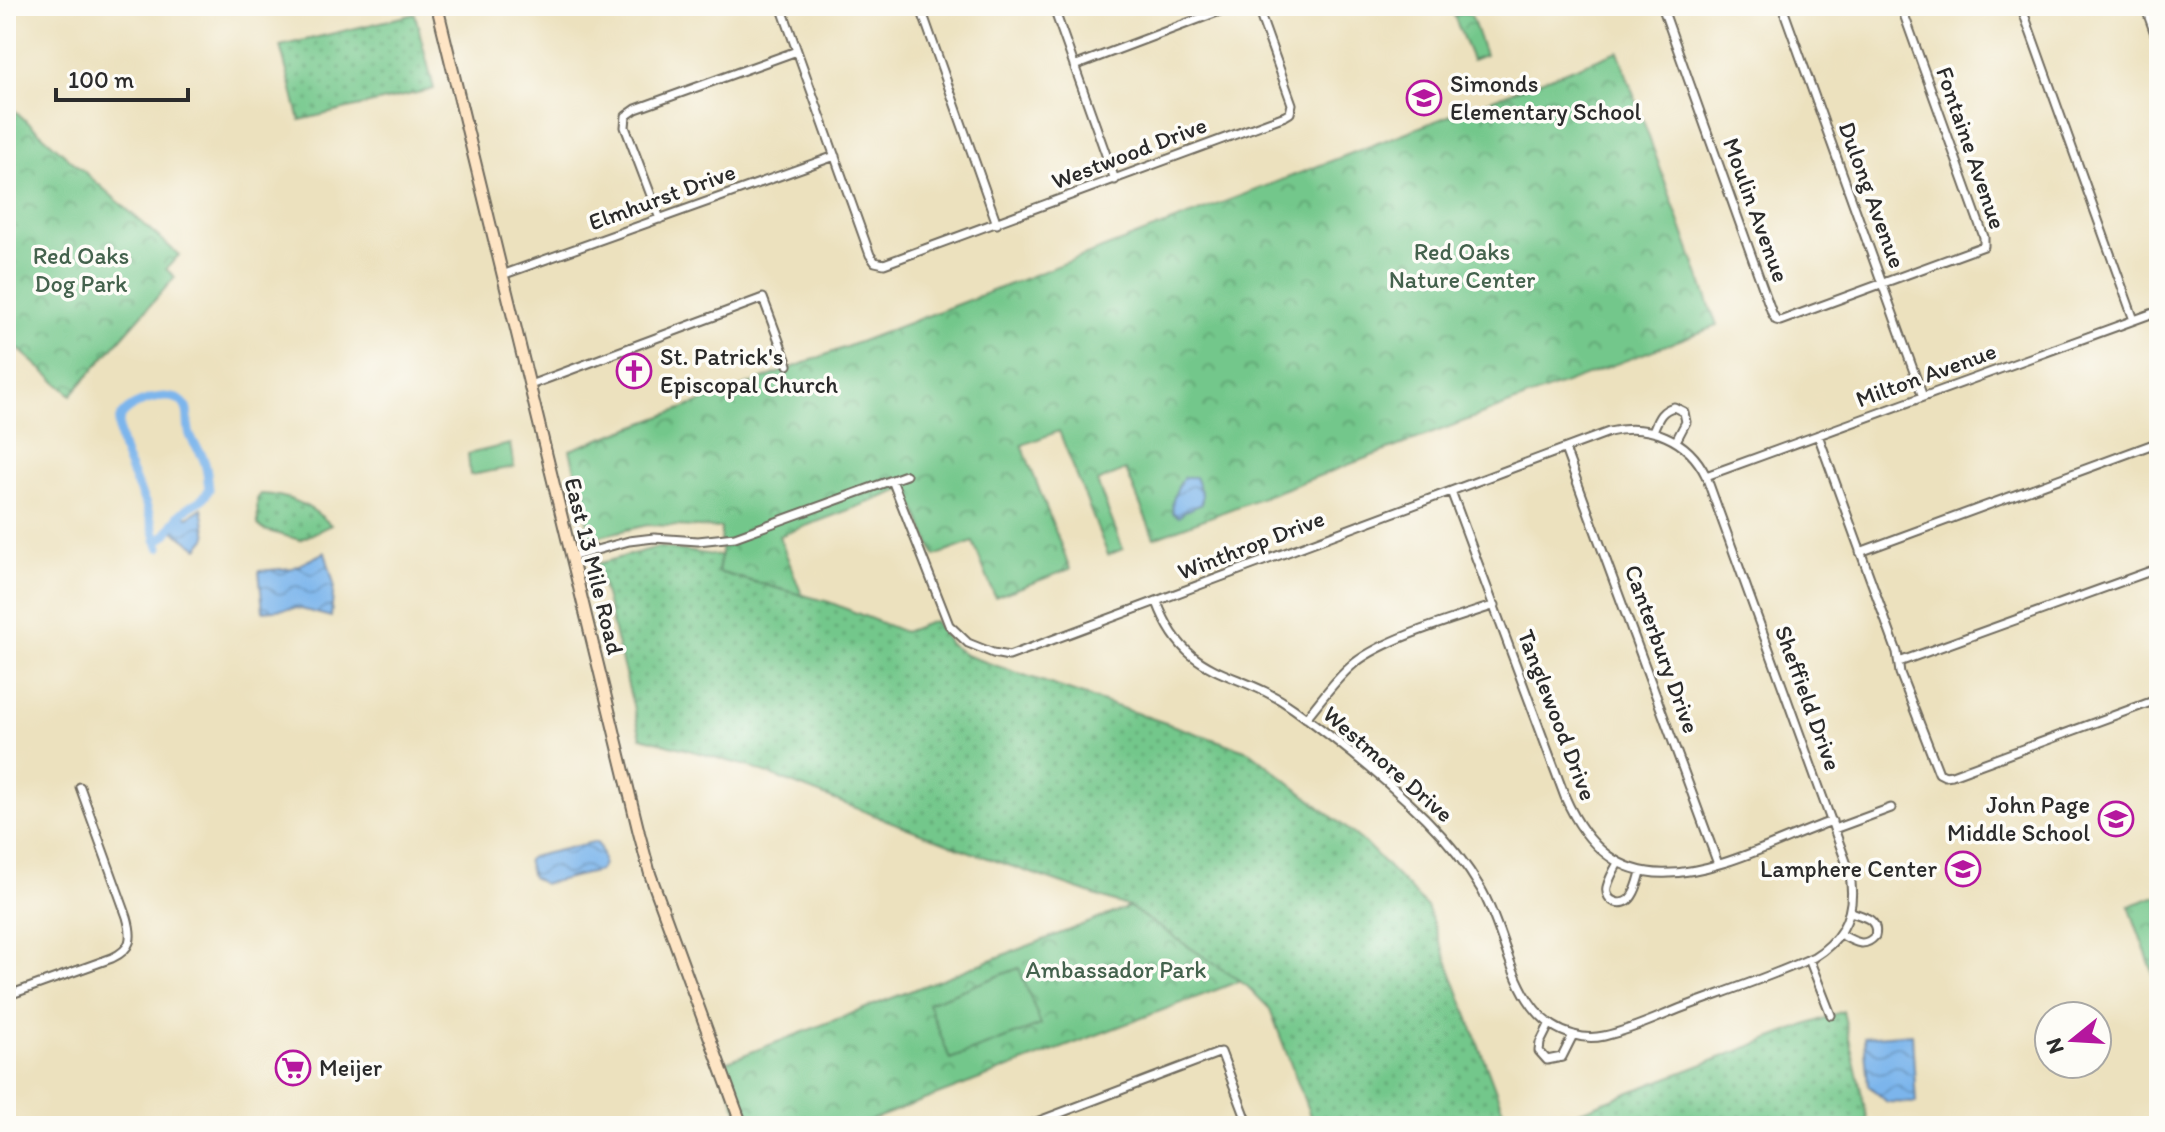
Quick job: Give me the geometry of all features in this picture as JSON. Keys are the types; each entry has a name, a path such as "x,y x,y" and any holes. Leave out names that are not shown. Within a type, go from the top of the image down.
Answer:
{"main road":[{"name":"East 13 Mile Road","path":"437,6 650,874 742,1126"}],"street":[{"path":"781,6 835,156"},
{"path":"920,6 997,224"},
{"path":"1053,6 1115,180"},
{"path":"1074,66 1233,6"},
{"name":"Westwood Drive","path":"835,156 875,262 884,264 997,224 1290,113 1292,104 1257,6"},
{"name":"Moulin Avenue","path":"1662,6 1774,318 1784,320 1883,284"},
{"name":"Dulong Avenue","path":"1782,6 1923,397"},
{"name":"Fontaine Avenue","path":"1883,284 1978,250 1985,242 1901,6"},
{"path":"2021,6 2134,320"},
{"path":"2145,6 2159,45"},
{"path":"660,219 625,127 626,116 636,109 797,51"},
{"name":"Elmhurst Drive","path":"502,275 835,156"},
{"path":"530,385 763,298 788,365"},
{"name":"Milton Avenue","path":"1706,476 2159,311"},
{"path":"1653,431 1666,409 1674,407 1684,412 1686,422 1676,441"},
{"name":"Winthrop Drive","path":"892,480 945,615 958,636 993,653 1009,656 1620,430 1653,431 1676,441 1706,476"},
{"path":"1818,435 1899,662 1900,673 1934,766 1942,775 1952,775 2159,699"},
{"path":"1860,552 2159,442"},
{"name":"Canterbury Drive","path":"1565,449 1718,864"},
{"path":"571,557 641,539 715,540 735,537 906,475"},
{"name":"Sheffield Drive","path":"1706,476 1853,885 1851,912 1840,934"},
{"name":"Tanglewood Drive","path":"1451,491 1571,812 1591,841 1618,863 1641,872 1677,875 1891,808"},
{"path":"1899,662 2159,568"},
{"name":"Westmore Drive","path":"1157,602 1175,637 1197,661 1217,673 1274,696 1306,718 1407,801 1458,855 1492,911 1526,998 1539,1017 1549,1025 1573,1035 1594,1037 1615,1033 1809,959 1824,951 1840,934"},
{"path":"1306,718 1339,678 1366,656 1405,638 1495,605"},
{"path":"6,996 112,958 129,945 131,932 80,787"},
{"path":"1618,863 1607,890 1609,898 1616,903 1625,903 1632,897 1641,872"},
{"path":"1840,934 1860,944 1869,942 1875,936 1876,926 1873,922 1851,912"},
{"path":"1809,959 1831,1015"},
{"path":"1549,1025 1539,1051 1547,1060 1562,1057 1573,1035"},
{"path":"1026,1126 1221,1052 1249,1126"}],"green space":[{"path":"415,14 434,89 300,120 280,46"},
{"path":"1471,15 1485,55 1472,60 1454,16"},
{"name":"Red Oaks Nature Center","path":"1618,51 1717,326 1154,538 1126,470 1097,482 1123,549 1108,555 1059,431 1022,445 1070,569 995,597 973,542 935,556 907,488 779,536 802,595 718,572 721,528 648,525 591,538 570,450"},
{"name":"Red Oaks Dog Park","path":"6,103 179,255 166,269 175,277 71,395 6,338"},
{"path":"510,444 514,467 470,475 468,454"},
{"path":"261,494 299,502 331,525 300,540 264,530 258,525 257,499"},
{"path":"658,547 721,556 718,572 829,602 904,632 934,621 950,644 965,655 1251,752 1366,844 1427,907 1509,1126 1314,1126 1270,1009 1247,986 1129,907 959,848 750,767 641,737 597,564"},
{"path":"2159,895 2159,989 2129,906"},
{"name":"Ambassador Park","path":"1129,907 1240,981 855,1126 743,1126 720,1064"},
{"path":"1019,968 1041,1025 950,1059 928,1003"},
{"path":"1843,1011 1869,1126 1541,1126"}],"water":[{"path":"1184,477 1195,477 1202,494 1202,504 1179,517 1173,513 1172,503"},
{"path":"202,508 207,537 198,548 171,529 181,513 188,517"},
{"path":"325,552 334,584 331,617 297,608 263,611 259,571 293,568"},
{"path":"593,842 598,844 602,854 599,871 543,884 532,877 527,860 531,857"},
{"path":"1912,1033 1916,1103 1887,1102 1868,1085 1864,1037"}],"waterway":[{"path":"156,540 161,538 165,535 180,515 201,500 209,489 204,461 190,435 186,408 176,398 167,397 136,405 121,416 119,423 124,454 146,505 156,536 157,542 159,547"}],"place":[{"name":"Simonds Elementary School","path":"1424,98"},
{"name":"St. Patrick's Episcopal Church","path":"634,371"},
{"name":"John Page Middle School","path":"2116,819"},
{"name":"Lamphere Center","path":"1963,869"},
{"name":"Meijer","path":"293,1068"}]}
